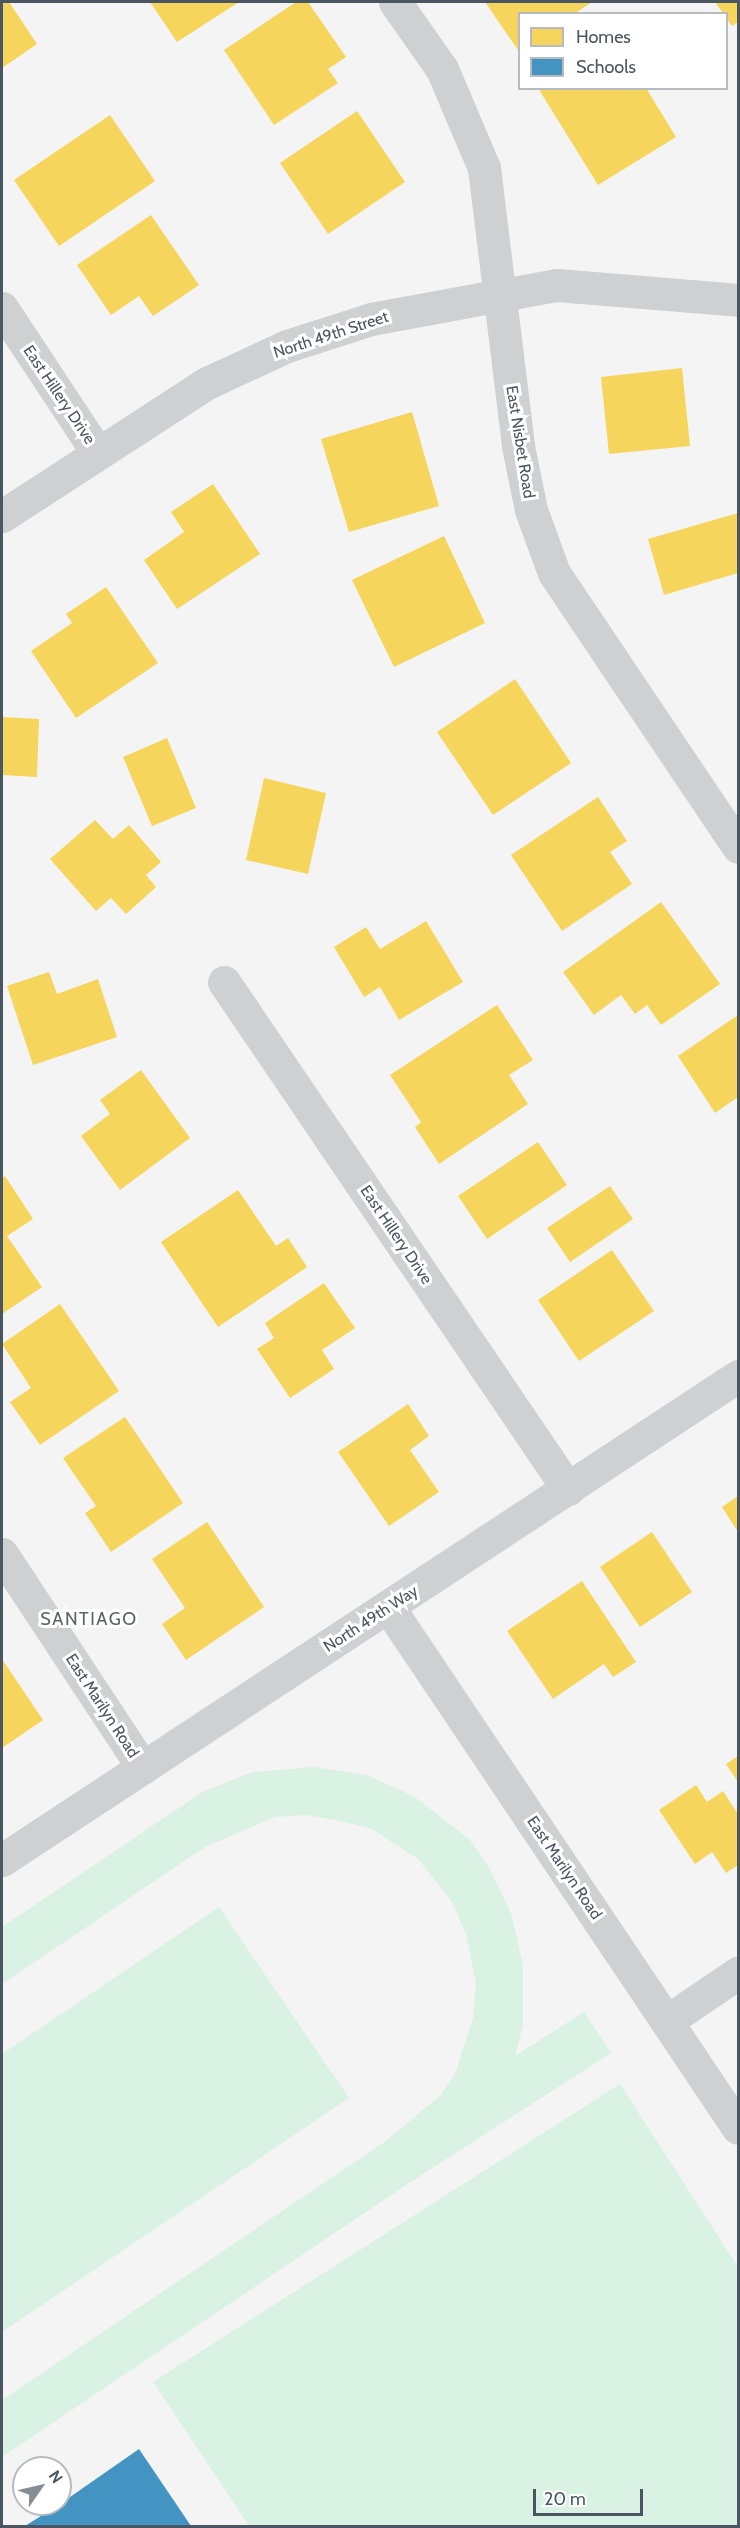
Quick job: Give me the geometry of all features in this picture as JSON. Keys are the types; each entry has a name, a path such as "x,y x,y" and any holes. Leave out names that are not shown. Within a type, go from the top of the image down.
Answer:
{"street":[{"name":"East Nisbet Road","path":"395,2 442,69 484,168 502,294 518,446 531,510 554,573 738,848"},
{"name":"North 49th Street","path":"2,516 97,452 207,383 287,346 371,319 557,285 738,300"},
{"name":"East Hillery Drive","path":"2,308 97,452"},
{"name":"East Hillery Drive","path":"224,982 568,1489"},
{"name":"North 49th Way","path":"2,1860 389,1608 738,1376"},
{"name":"East Marilyn Road","path":"2,1554 143,1768"},
{"name":"East Marilyn Road","path":"389,1608 738,2128"},
{"path":"667,2021 738,1973"}],"green space":[{"path":"314,1767 367,1775 415,1797 470,1840 487,1864 511,1913 523,1965 523,2025 515,2056 584,2012 611,2053 406,2185 2,2457 2,2400 383,2143 440,2096 455,2074 473,2018 476,1983 466,1934 452,1902 418,1859 372,1829 341,1821 307,1815 275,1817 205,1847 2,1984 2,1927 204,1791 253,1772"},
{"path":"219,1907 349,2098 2,2332 2,2054"},
{"path":"620,2084 738,2267 738,2526 249,2526 153,2382"}],"building: Homes":[{"path":"2,2 9,2 37,44 2,68"},
{"path":"150,2 239,2 177,42"},
{"path":"296,2 308,2 346,57 328,69 338,83 274,125 224,50"},
{"path":"485,2 592,2 577,12 518,12 518,50"},
{"path":"715,2 738,2 738,22 732,26 728,20 728,12 722,12"},
{"path":"539,90 647,90 676,137 598,185"},
{"path":"357,111 405,182 328,234 280,163"},
{"path":"110,115 155,181 59,246 14,180"},
{"path":"151,215 199,285 153,316 139,296 111,315 77,265"},
{"path":"682,368 690,446 609,454 601,377"},
{"path":"412,412 439,506 349,532 321,439"},
{"path":"213,484 260,554 177,609 144,560 184,532 171,512"},
{"path":"738,513 738,573 664,595 648,539"},
{"path":"444,536 485,623 394,667 352,580"},
{"path":"106,587 158,663 76,718 31,651 72,623 66,614"},
{"path":"515,679 571,763 493,815 437,732"},
{"path":"2,717 39,719 37,777 2,775"},
{"path":"167,738 196,808 152,826 123,757"},
{"path":"264,778 326,793 308,874 246,860"},
{"path":"598,797 627,841 610,852 632,884 562,931 511,855"},
{"path":"95,820 113,839 129,825 161,862 146,875 156,887 126,914 111,898 96,911 50,859"},
{"path":"661,902 720,984 661,1025 647,1005 635,1014 621,995 594,1015 563,972"},
{"path":"426,921 463,982 399,1020 380,987 364,997 334,947 366,927 380,949"},
{"path":"49,972 57,994 98,979 117,1037 33,1065 7,986"},
{"path":"497,1005 533,1060 509,1075 528,1104 439,1164 415,1127 421,1122 390,1075"},
{"path":"738,1015 738,1097 715,1113 678,1056"},
{"path":"141,1070 190,1138 120,1190 81,1136 110,1114 100,1100"},
{"path":"538,1142 567,1185 487,1239 458,1196"},
{"path":"5,1176 33,1219 7,1236 42,1287 2,1314 2,1178"},
{"path":"610,1186 633,1219 570,1262 547,1228"},
{"path":"238,1190 276,1246 288,1238 307,1267 218,1327 161,1242"},
{"path":"612,1250 654,1311 579,1361 538,1300"},
{"path":"324,1283 355,1328 322,1350 334,1369 290,1398 257,1349 274,1338 265,1323"},
{"path":"60,1304 119,1391 40,1445 10,1402 31,1388 2,1344"},
{"path":"408,1404 429,1436 410,1450 439,1492 389,1526 338,1452"},
{"path":"125,1417 183,1503 111,1552 85,1513 96,1506 63,1458"},
{"path":"738,1496 738,1532 722,1507"},
{"path":"207,1522 264,1607 186,1660 162,1624 185,1608 152,1559"},
{"path":"652,1532 692,1592 640,1627 600,1567"},
{"path":"582,1581 636,1662 613,1677 604,1664 553,1699 507,1631"},
{"path":"2,1659 43,1720 2,1748"},
{"path":"738,1756 738,1782 726,1764"},
{"path":"696,1785 707,1802 723,1791 738,1814 738,1865 726,1873 712,1852 695,1864 659,1810"}],"building: Schools":[{"path":"139,2449 191,2526 25,2526 41,2516 72,2516 72,2496"}],"district":[{"name":"SANTIAGO","path":"89,1619"}]}
